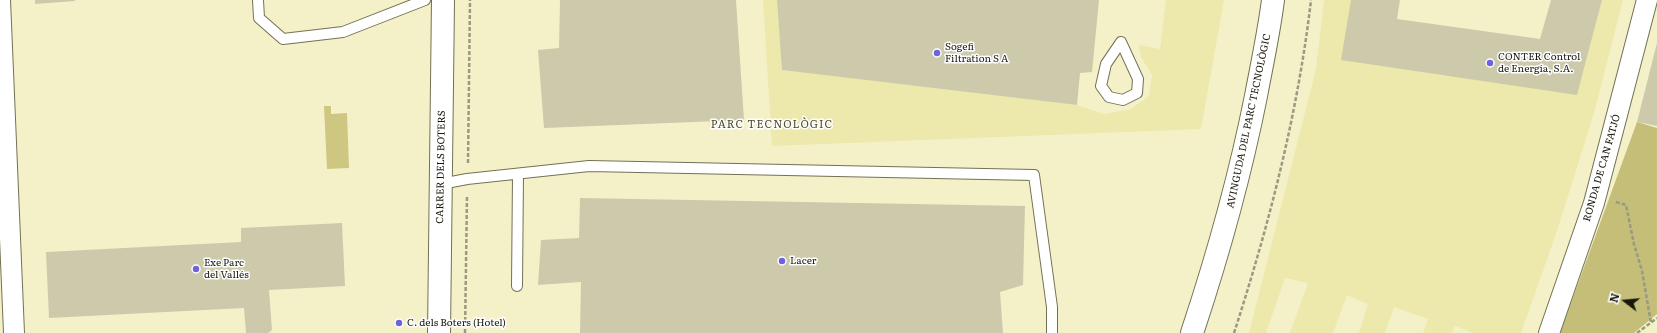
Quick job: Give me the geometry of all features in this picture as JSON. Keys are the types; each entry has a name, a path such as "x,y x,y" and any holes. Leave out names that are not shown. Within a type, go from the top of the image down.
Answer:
{"main road":[{"name":"CARRER DELS BOTERS","path":"438,333 443,0"},
{"name":"AVINGUDA DEL PARC TECNOLÒGIC","path":"1192,333 1212,274 1230,211 1249,129 1273,0"}],"street":[{"path":"0,0 6,297 14,333"},
{"name":"RONDA DE CAN FATJÓ","path":"1549,333 1596,196 1647,0"}],"lane":[{"path":"258,0 259,18 283,39 343,32 425,0"},
{"path":"1120,42 1130,59 1138,79 1137,93 1123,100 1109,97 1101,86 1106,64 1120,42"},
{"path":"440,184 468,179 518,175 589,166 1034,175 1052,307 1052,333"},
{"path":"517,286 518,175"}],"path":[{"path":"1234,333 1268,218 1283,159 1298,84 1311,0"},
{"path":"1596,196 1626,206 1634,244 1642,271 1651,323"},
{"path":"1637,333 1657,318"}],"shaded area":[{"path":"0,0 1657,0 1657,333 0,333"},
{"path":"763,0 777,0 783,70 1077,105 1104,114 1131,109 1149,96 1152,75 1141,57 1139,45 1160,49 1166,0 1224,0 1201,129 772,146"},
{"path":"1324,0 1351,0 1577,95 1602,0 1623,0 1594,113 1557,231 1521,333 1473,333 1455,326 1452,333 1423,333 1428,319 1394,307 1385,333 1359,333 1368,304 1347,295 1333,333 1290,333 1308,283 1285,278 1266,333 1249,333 1316,69"},
{"path":"324,106 331,106 331,114 347,113 349,168 327,169"},
{"path":"1637,122 1657,128 1657,314 1634,333 1560,333"}],"building":[{"path":"35,0 75,0 75,1 35,4"},
{"path":"560,0 736,0 744,120 544,128 538,50 559,48"},
{"name":"Sogefi Filtration S A","path":"777,0 1099,0 1092,72 1080,73 1077,105 782,70"},
{"path":"1351,0 1400,0 1397,19 1540,39 1551,0 1602,0 1577,95 1341,60"},
{"path":"1657,43 1657,126 1637,122"},
{"name":"Lacer","path":"580,198 1025,206 1023,285 1000,292 1003,333 580,333 581,282 538,285 541,240 579,238"},
{"name":"Exe Parc del Vallés","path":"342,223 345,286 269,290 272,330 268,333 246,333 244,308 49,318 46,252 241,242 241,228"}],"place":[{"name":"Sogefi Filtration S A","path":"937,53"},
{"name":"CONTER Control de Energía, S.A.","path":"1490,63"},
{"name":"Lacer","path":"782,261"},
{"name":"Exe Parc del Vallés","path":"196,269"},
{"name":"C. dels Boters (Hotel)","path":"399,323"}],"district":[{"name":"PARC TECNOLÒGIC","path":"772,125"}]}
